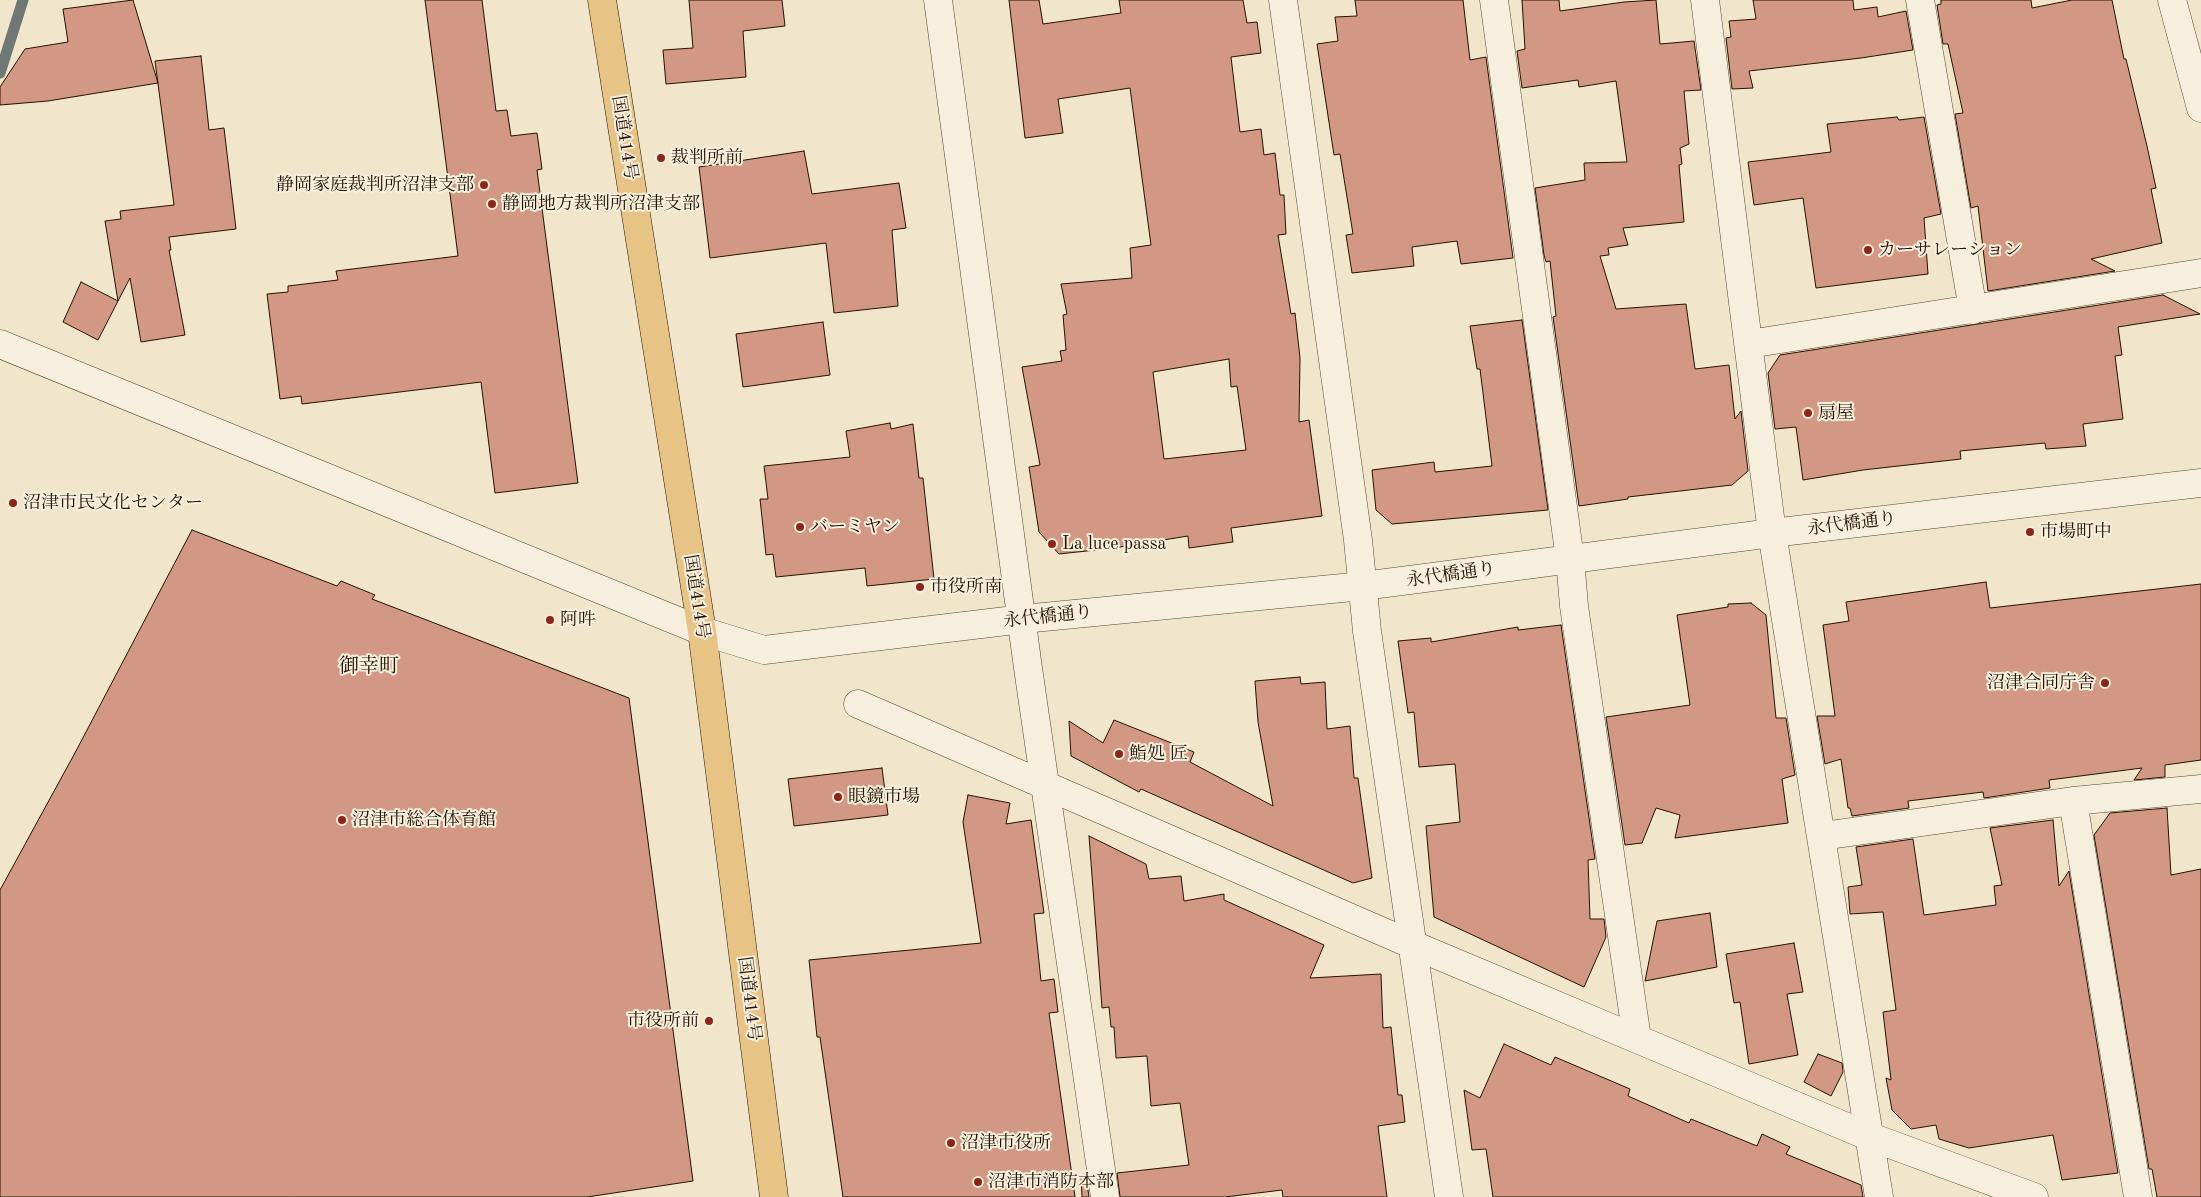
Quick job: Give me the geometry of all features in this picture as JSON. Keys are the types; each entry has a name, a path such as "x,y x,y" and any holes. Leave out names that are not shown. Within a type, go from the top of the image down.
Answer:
{"highway":[{"name":"国道414号","path":"602,0 702,631 774,1197"}],"street":[{"path":"938,0 1022,619 1105,1197"},
{"path":"1283,0 1410,944 1448,1197"},
{"path":"1494,0 1570,559 1574,606 1638,1039"},
{"path":"1705,0 1772,533 1879,1197"},
{"path":"1920,0 1973,310"},
{"path":"2172,0 2201,108"},
{"path":"1749,344 2201,274"},
{"name":"永代橋通り","path":"0,344 702,631 764,650 1022,619 1362,586 1772,533 2201,482"},
{"path":"858,704 1410,944 1868,1136 2034,1197"},
{"path":"1822,836 2073,801 2201,789"},
{"path":"2073,801 2138,1197"}],"building":[{"path":"133,0 158,83 48,101 0,105 0,87 25,49 68,42 63,9"},
{"path":"425,0 482,0 496,111 507,110 511,136 537,133 542,169 537,170 578,483 495,493 481,382 302,404 301,396 280,399 267,294 288,292 288,286 338,280 336,271 458,256"},
{"path":"689,0 782,0 785,26 743,31 746,77 666,84 663,50 693,48"},
{"path":"1009,0 1039,0 1043,24 1121,13 1119,0 1243,0 1247,23 1257,22 1261,53 1231,57 1240,132 1261,129 1264,155 1275,153 1280,195 1284,195 1286,234 1278,235 1291,314 1295,313 1300,358 1299,422 1309,420 1322,516 1231,528 1233,542 1189,548 1188,536 1114,548 1059,554 1039,532 1029,467 1040,465 1022,367 1062,361 1060,351 1066,350 1063,315 1067,314 1061,284 1132,278 1130,248 1151,245 1130,88 1058,99 1063,133 1025,138","holes":["1229,359 1231,387 1237,386 1246,450 1164,459 1153,372"]},
{"path":"1355,0 1463,0 1470,60 1486,57 1513,258 1461,264 1457,241 1412,247 1414,266 1352,273 1346,235 1353,234 1340,154 1334,155 1317,44 1338,41 1335,17 1357,16"},
{"path":"1522,0 1559,0 1560,11 1624,2 1656,0 1660,44 1694,41 1701,90 1684,91 1689,144 1680,148 1682,164 1679,165 1684,222 1623,228 1628,245 1608,248 1609,255 1600,256 1616,309 1686,304 1695,369 1729,365 1735,419 1741,411 1748,471 1732,485 1628,497 1628,499 1579,506 1553,317 1556,316 1550,261 1546,262 1544,255 1535,188 1585,180 1584,163 1627,162 1616,81 1579,87 1578,80 1522,88 1517,51 1525,49"},
{"path":"1753,0 1853,0 1854,10 1877,7 1878,17 1906,11 1913,50 1749,71 1753,88 1732,89 1726,38 1731,37 1729,21 1756,19"},
{"path":"1941,0 2031,0 2032,8 2072,0 2112,0 2124,59 2126,59 2156,188 2151,189 2162,243 2091,259 2115,271 1988,291 1978,206 1971,208 1955,114 1963,113 1948,44 1943,44 1937,5 1941,4"},
{"path":"201,56 209,130 224,128 236,229 169,237 171,250 169,250 185,335 141,342 130,278 118,301 105,221 121,219 120,211 174,205 155,61"},
{"path":"1897,117 1899,120 1924,117 1941,214 1924,218 1928,274 1816,288 1803,198 1754,205 1748,162 1831,152 1827,124"},
{"path":"804,151 812,194 899,183 906,228 892,230 898,306 834,313 826,243 710,258 699,167"},
{"path":"81,282 118,301 98,340 63,322"},
{"path":"2163,295 2200,314 2118,327 2122,355 2115,356 2123,419 2083,424 2086,446 2046,449 2045,443 1960,451 1961,459 1863,470 1803,480 1796,427 1775,429 1768,373 1780,355"},
{"path":"1522,320 1548,510 1392,524 1376,510 1372,470 1434,462 1435,472 1492,466 1480,369 1477,369 1470,326"},
{"path":"823,322 830,375 743,387 736,334"},
{"path":"890,423 891,429 913,424 919,478 923,478 934,579 867,586 865,568 776,577 773,554 766,555 760,499 768,499 764,466 850,457 846,431"},
{"name":"沼津市総合体育館","path":"192,530 337,586 341,581 375,595 372,599 629,698 693,1181 587,1197 0,1197 0,890 76,751"},
{"path":"1986,582 1990,608 2201,584 2201,760 2165,765 2165,777 2134,780 2142,768 2049,780 2050,788 1984,798 1983,792 1908,801 1909,808 1852,816 1850,808 1848,808 1841,759 1825,764 1817,716 1835,716 1823,625 1849,621 1846,602"},
{"path":"1751,603 1766,615 1776,718 1786,718 1795,775 1782,779 1788,823 1675,838 1680,815 1656,808 1642,843 1625,845 1606,717 1690,705 1677,615 1728,607 1728,604"},
{"path":"1561,625 1595,859 1588,860 1590,919 1604,919 1606,937 1584,987 1434,917 1426,826 1460,822 1455,764 1419,767 1414,712 1408,713 1398,641 1431,638 1431,642 1518,627 1518,630"},
{"path":"1300,677 1301,684 1325,682 1327,729 1350,726 1354,778 1358,778 1372,878 1353,883 1141,789 1139,792 1071,756 1069,721 1103,743 1114,720 1194,752 1190,762 1273,806 1258,722 1255,681"},
{"name":"眼鏡市場","path":"882,768 888,815 794,826 788,779"},
{"path":"968,795 1010,803 1006,824 1031,820 1044,913 1034,914 1041,981 1054,979 1058,1012 1049,1013 1075,1197 843,1197 820,1037 817,1037 809,960 981,943 963,822"},
{"path":"2167,808 2171,875 2201,869 2201,1197 2157,1197 2152,1169 2149,1169 2094,835 2110,813"},
{"path":"2053,820 2059,886 2069,871 2118,1173 2062,1180 2053,1135 1969,1148 1939,1139 1936,1125 1911,1129 1892,1110 1886,1078 1891,1080 1883,1012 1896,1010 1883,912 1850,914 1848,887 1862,885 1856,847 1913,839 1924,915 1996,905 1994,886 2002,885 1990,828"},
{"path":"1089,836 1146,864 1149,879 1181,876 1184,901 1224,894 1224,900 1324,945 1310,978 1381,974 1383,1028 1391,1027 1398,1095 1402,1095 1405,1122 1378,1126 1387,1197 1283,1197 1282,1190 1225,1197 1120,1197 1117,1173 1189,1165 1180,1103 1151,1106 1147,1056 1116,1058 1114,1027 1111,1027 1109,1007 1102,1008"},
{"path":"1710,913 1717,967 1645,981 1657,921"},
{"path":"1794,943 1803,992 1787,994 1798,1055 1749,1064 1740,1002 1734,1003 1726,954"},
{"path":"1504,1044 1551,1065 1555,1057 1630,1089 1628,1096 1689,1123 1691,1119 1757,1146 1762,1134 1790,1147 1786,1154 1861,1185 1863,1197 1493,1197 1486,1149 1472,1150 1464,1090 1480,1098"},
{"path":"1818,1054 1842,1063 1843,1072 1831,1096 1804,1082"},
{"path":"1086,1177 1089,1197 1082,1197 1081,1178"}],"waterway":[{"path":"0,73 23,0"}],"place":[{"name":"裁判所前","path":"661,158"},
{"name":"静岡家庭裁判所沼津支部","path":"484,185"},
{"name":"静岡地方裁判所沼津支部","path":"492,204"},
{"name":"カーサレーション","path":"1868,250"},
{"name":"扇屋","path":"1808,413"},
{"name":"沼津市民文化センター","path":"13,503"},
{"name":"バーミヤン","path":"800,527"},
{"name":"市場町中","path":"2030,532"},
{"name":"La luce passa","path":"1052,544"},
{"name":"市役所南","path":"920,587"},
{"name":"阿吽","path":"550,620"},
{"name":"沼津合同庁舎","path":"2105,683"},
{"name":"鮨処 匠","path":"1119,754"},
{"name":"眼鏡市場","path":"838,797"},
{"name":"沼津市総合体育館","path":"342,820"},
{"name":"市役所前","path":"709,1021"},
{"name":"沼津市役所","path":"951,1143"},
{"name":"沼津市消防本部","path":"978,1182"}],"district":[{"name":"御幸町","path":"369,667"}]}
